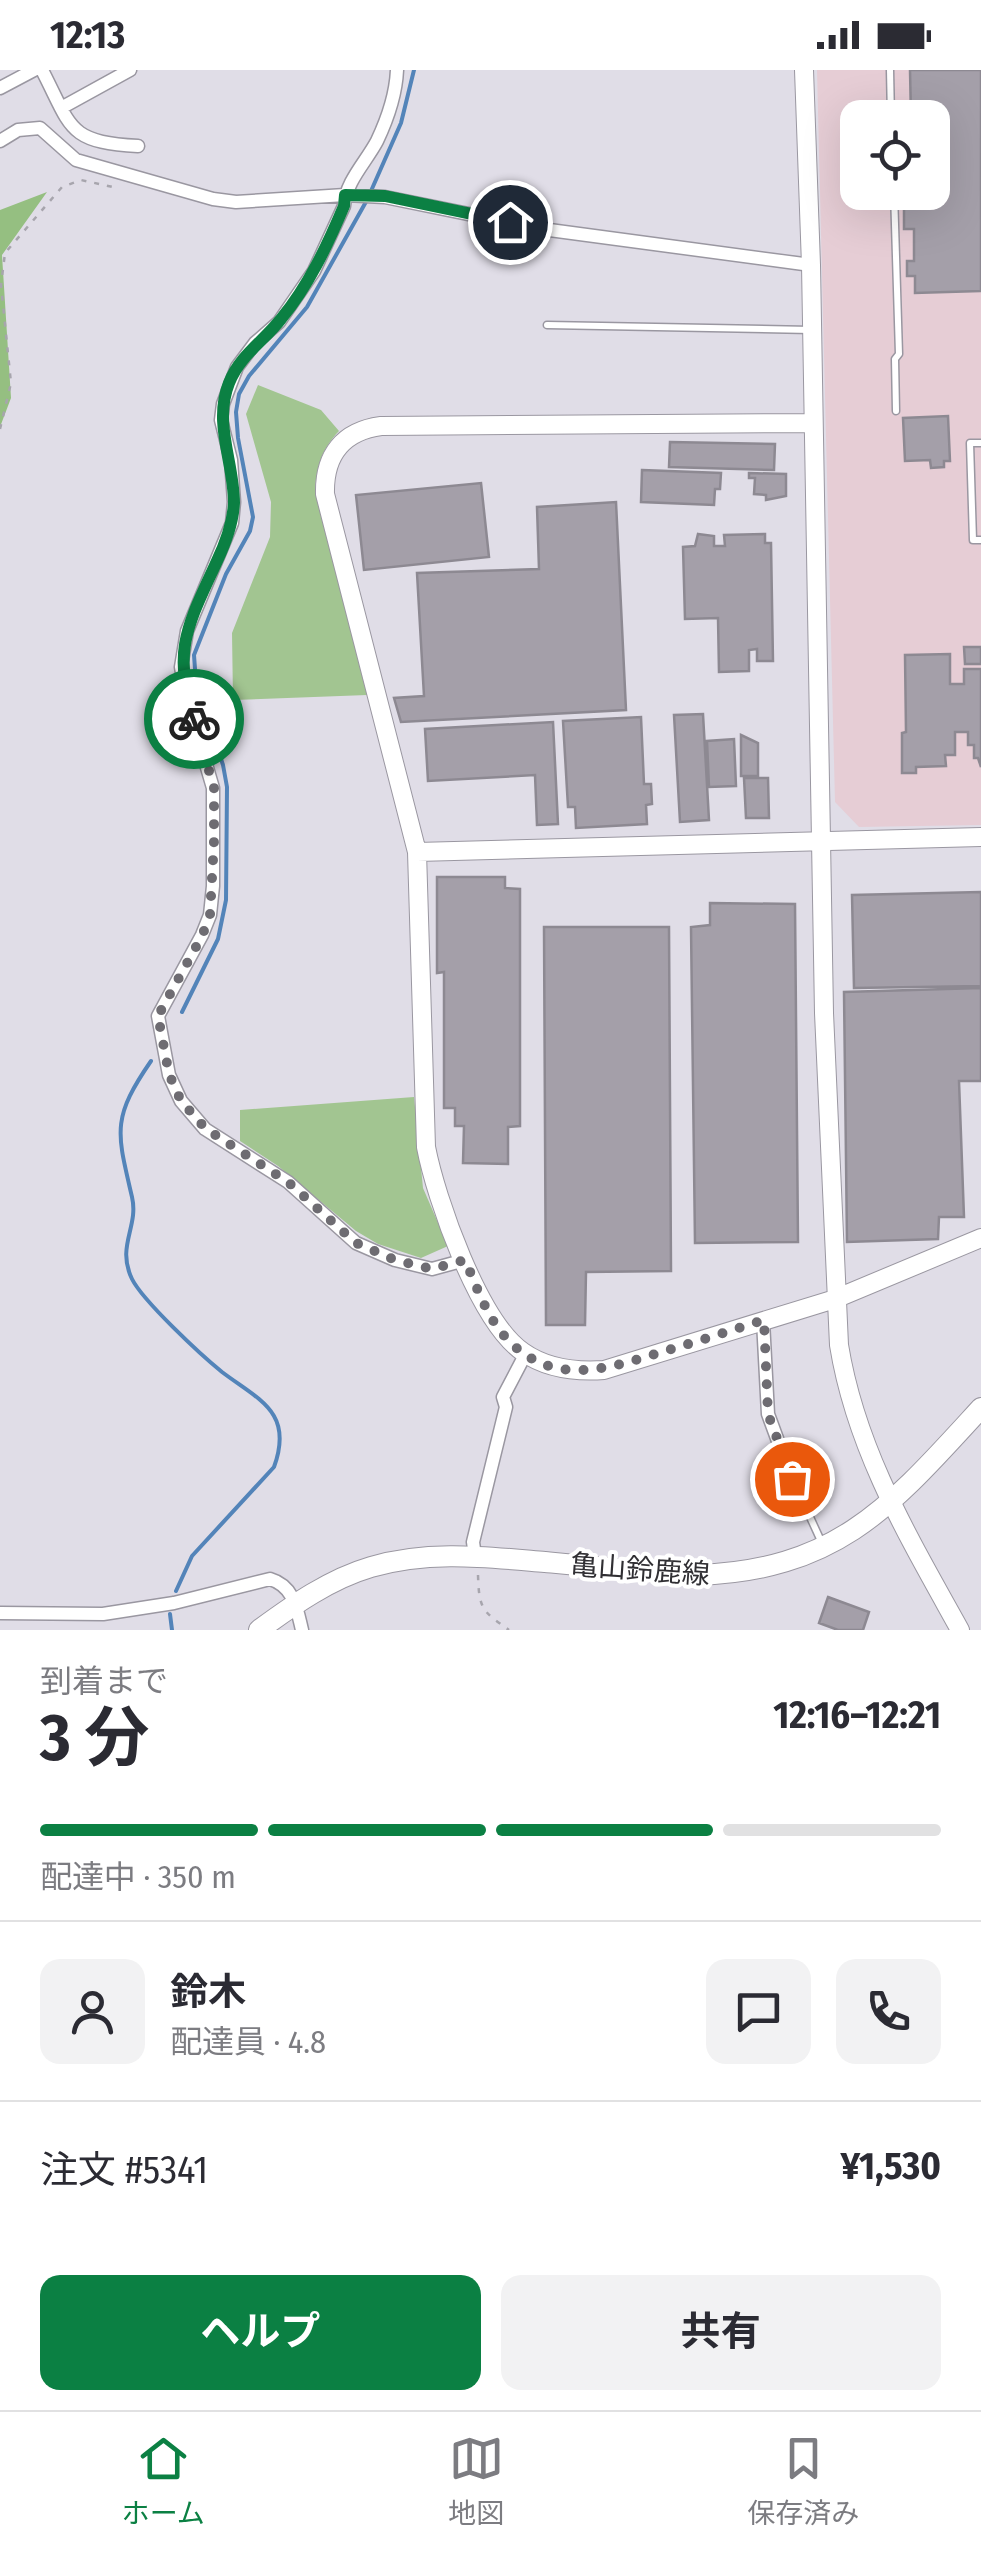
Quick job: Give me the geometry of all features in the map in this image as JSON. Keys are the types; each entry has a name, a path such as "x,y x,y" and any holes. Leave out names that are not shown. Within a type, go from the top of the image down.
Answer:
{"main road":[{"name":"亀山鈴鹿線","path":"259,1630 296,1603 367,1568 422,1556 475,1556 697,1575 733,1574 771,1566 824,1548 864,1526 981,1408"}],"street":[{"path":"0,88 34,70"},
{"path":"42,70 72,129 82,137 138,146"},
{"path":"62,108 130,70"},
{"path":"396,70 396,82 376,141 314,271 279,322 237,367 226,394 222,420 231,460 232,523 186,632 181,666 186,696 214,788 210,915 158,1016 169,1074 181,1101 206,1129 288,1182 356,1243 395,1260 432,1269 465,1260"},
{"path":"804,70 835,1299 846,1389 860,1434 890,1504 960,1630"},
{"path":"0,141 18,130 40,128 76,160 213,199 236,202 385,196 542,229 810,265"},
{"path":"813,423 382,426 352,432 328,463 326,494 416,852 426,1147 432,1182 492,1320 522,1360 570,1370 604,1370 835,1299 981,1238"},
{"path":"416,852 981,837"},
{"path":"764,1320 768,1414 792,1479"},
{"path":"475,1556 473,1542 506,1407 503,1397 522,1360"},
{"path":"0,1614 103,1614 174,1603 270,1579 282,1582 296,1603 302,1630"},
{"path":"66,1630 77,1615"}],"lane":[{"path":"890,70 891,100"},
{"path":"894,210 896,411"},
{"path":"547,325 812,330"},
{"path":"981,443 970,443 972,540 981,540"},
{"path":"792,1479 824,1548"}],"path":[{"path":"0,429 11,383 1,286 4,253 62,187 81,180 114,188 118,172"},
{"path":"475,1556 478,1602 484,1612 509,1630"}],"shaded area":[{"path":"817,70 981,70 981,825 859,827 835,802"}],"green space":[{"path":"47,192 2,255 11,398 0,427 0,210"},
{"path":"258,385 321,410 339,431 321,458 315,489 367,695 233,700 232,633 270,537 271,502 246,414"},
{"path":"414,1097 423,1188 448,1246 421,1258 378,1244 356,1231 278,1166 240,1141 240,1110"}],"building":[{"path":"910,70 981,70 981,291 915,293 915,276 907,276 907,261 914,261 914,229 904,229 904,210 950,210 950,100 911,100"},
{"path":"948,416 950,461 944,461 944,467 931,468 930,460 905,461 903,418"},
{"path":"670,442 775,444 774,470 669,467"},
{"path":"642,470 721,473 720,489 715,489 714,505 641,502"},
{"path":"749,473 786,474 786,496 766,500 766,495 754,494 755,478 749,478"},
{"path":"481,483 489,557 364,570 356,495"},
{"path":"616,502 626,710 401,722 394,698 424,696 417,573 539,569 537,507"},
{"path":"698,534 714,536 714,546 725,546 724,535 765,534 765,543 771,543 773,661 757,661 757,649 749,650 749,671 719,672 718,618 685,619 683,547 695,546"},
{"path":"964,647 981,647 981,664 965,664"},
{"path":"950,654 950,684 964,684 964,669 981,669 981,767 978,758 974,758 974,745 968,745 968,732 955,732 955,755 945,755 946,766 916,767 916,773 902,773 905,655"},
{"path":"703,714 709,820 680,822 674,715"},
{"path":"641,717 644,784 651,784 647,824 576,828 575,807 568,807 563,721"},
{"path":"553,722 558,824 537,825 535,775 428,781 425,729"},
{"path":"741,735 758,743 758,776 741,776"},
{"path":"734,739 736,786 709,787 707,741"},
{"path":"744,778 768,778 769,818 746,818"},
{"path":"437,877 505,877 505,888 520,889 520,1126 508,1127 508,1164 463,1163 464,1126 455,1126 455,1108 444,1108 444,972 437,973"},
{"path":"981,892 981,986 854,988 852,895"},
{"path":"710,903 795,904 798,1242 695,1243 691,927 710,925"},
{"path":"544,927 669,927 671,1271 586,1272 585,1325 546,1325"},
{"path":"981,988 981,1081 959,1081 964,1217 939,1217 938,1239 847,1242 844,992"},
{"path":"828,1597 869,1612 863,1630 838,1630 819,1623"}],"waterway":[{"path":"371,191 401,123 414,70"},
{"path":"182,1012 218,939 226,900 227,787 196,683 194,655 253,517 238,438 239,394 249,376 307,307 367,200"},
{"path":"151,1061 129,1098 121,1126 133,1208 126,1256 132,1279 173,1327 269,1409 280,1433 274,1467 192,1556 176,1591"},
{"path":"170,1614 172,1630"}],"way so far":[{"path":"194,719 214,788 210,915 158,1016 169,1074 181,1101 206,1129 288,1182 356,1243 395,1260 432,1269 465,1260 492,1320 509,1341 550,1366 588,1372 604,1370 764,1320 768,1414 792,1479"}],"route":[{"path":"194,719 181,666 186,632 232,523 231,460 222,420 228,384 237,367 279,322 314,271 334,231 345,195 385,196 510,222"}]}
